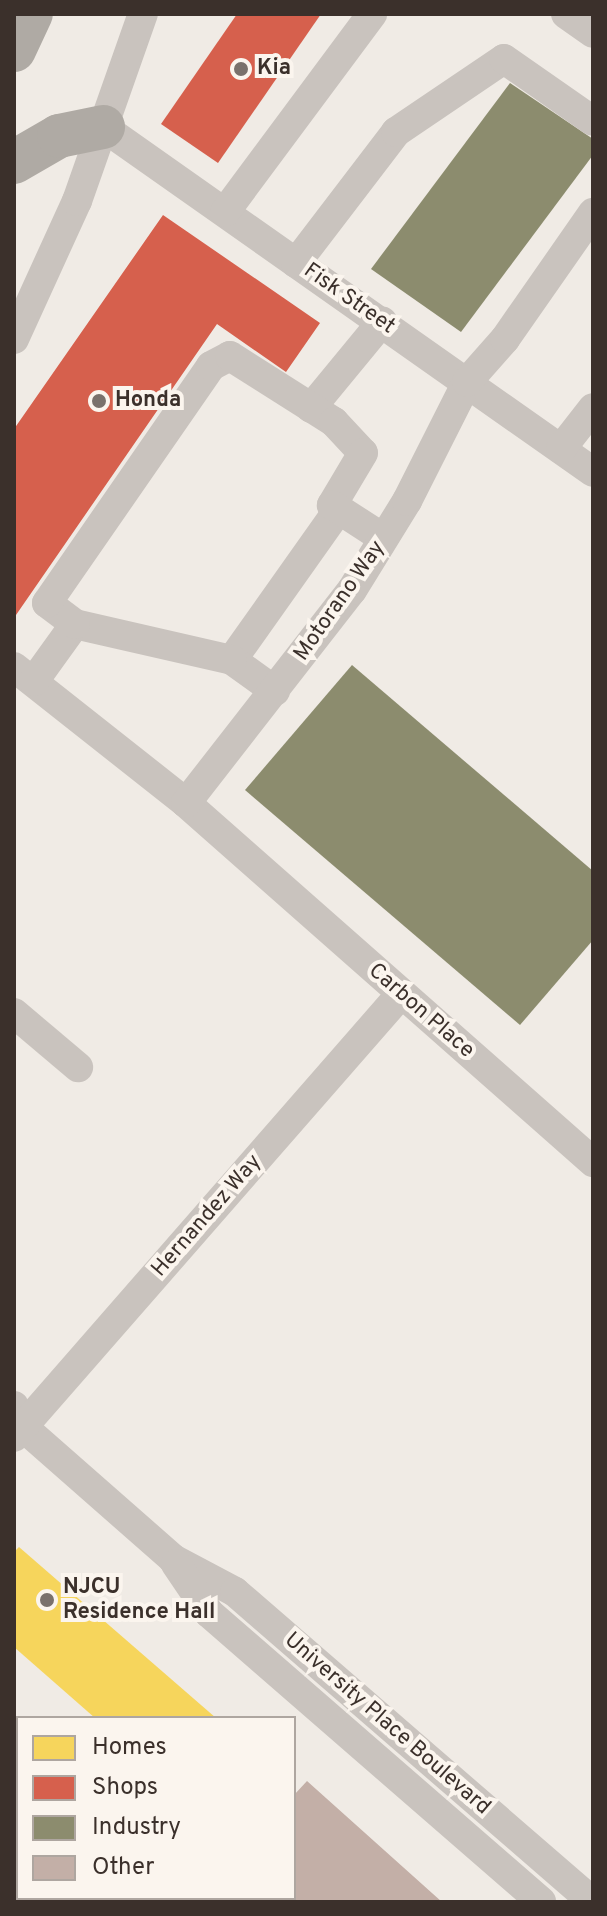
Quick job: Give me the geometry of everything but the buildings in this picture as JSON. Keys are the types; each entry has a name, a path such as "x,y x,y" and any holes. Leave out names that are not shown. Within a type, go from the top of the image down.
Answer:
{"highway":[{"path":"14,50 31,14"},
{"path":"14,162 59,136 103,127"}],"street":[{"path":"14,339 77,201 143,14"},
{"path":"225,212 372,14"},
{"path":"566,14 593,33"},
{"path":"296,263 396,132 504,59 593,121"},
{"name":"Fisk Street","path":"103,127 593,472"},
{"name":"Motorano Way","path":"186,803 352,590 467,382 505,339 593,213"},
{"path":"311,408 382,322"},
{"path":"275,691 232,660 170,642 75,624 47,603 211,366 230,356 334,422 363,453 332,505 383,538"},
{"path":"561,449 593,408"},
{"path":"232,660 339,509"},
{"path":"75,624 24,674 186,803"},
{"name":"Carbon Place","path":"186,803 593,1162"},
{"name":"Hernandez Way","path":"16,1424 401,994"},
{"path":"14,1013 78,1067"},
{"name":"University Place Boulevard","path":"16,1424 173,1559 235,1592 593,1902"},
{"name":"University Place Boulevard","path":"173,1559 209,1613 541,1902"}],"place":[{"name":"Kia","path":"241,69"},
{"name":"Honda","path":"99,401"},
{"name":"NJCU Residence Hall","path":"47,1600"}]}
